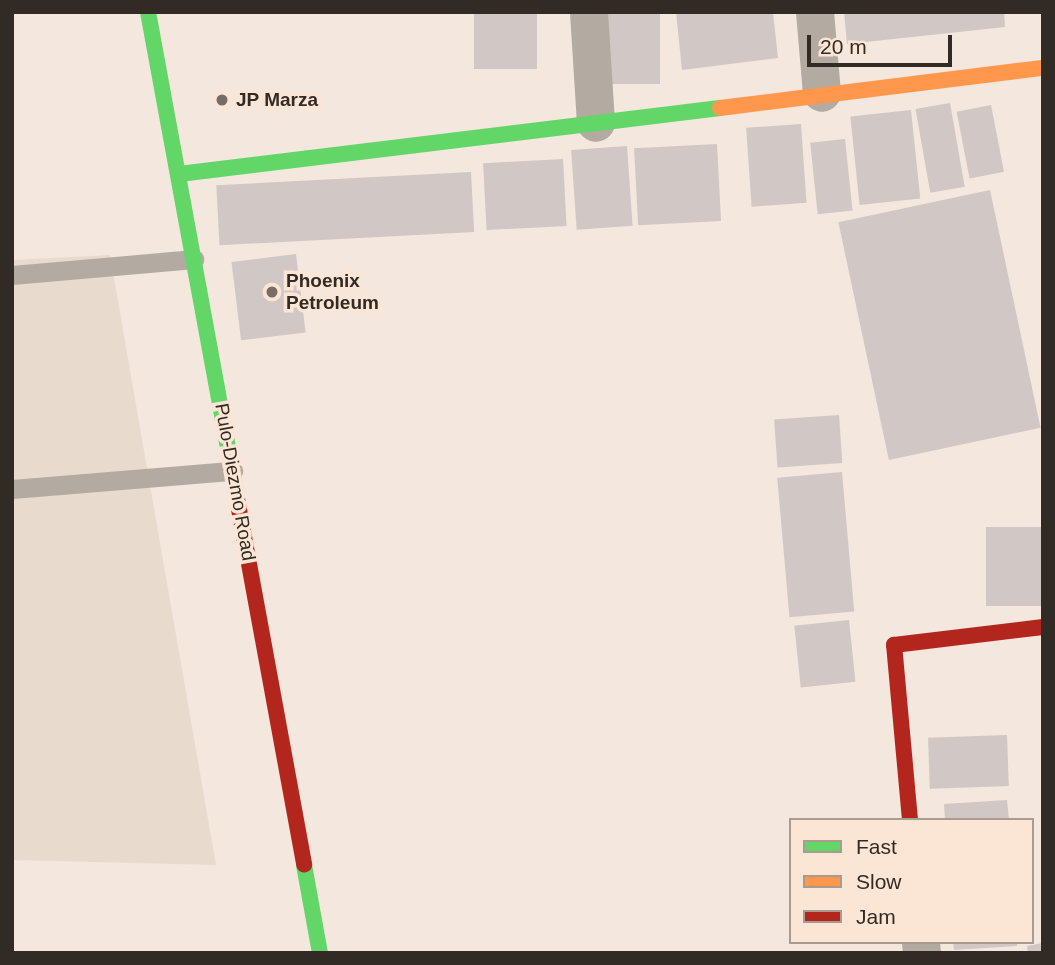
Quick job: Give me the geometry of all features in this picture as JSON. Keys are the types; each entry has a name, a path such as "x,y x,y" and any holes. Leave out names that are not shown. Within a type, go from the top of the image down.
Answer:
{"street":[{"name":"Pulo-Diezmo Road","path":"148,12 320,953"},
{"path":"589,12 596,122"},
{"path":"815,12 822,93"},
{"path":"178,174 1043,68"},
{"path":"910,818 894,645 1043,627"}],"lane":[{"path":"12,275 194,259"},
{"path":"12,489 233,471"}],"shaded area":[{"path":"110,255 216,865 12,860 12,260"}],"building":[{"path":"474,12 537,12 537,69 474,69"},
{"path":"608,12 660,12 660,84 608,84"},
{"path":"676,12 773,12 778,58 682,70"},
{"path":"844,12 1004,12 1005,27 847,44"},
{"path":"950,103 965,187 930,193 916,109"},
{"path":"991,105 1004,172 970,178 957,112"},
{"path":"911,110 920,199 860,205 850,116"},
{"path":"801,124 807,203 752,207 746,128"},
{"path":"845,139 853,211 818,214 810,143"},
{"path":"717,144 721,221 638,225 634,148"},
{"path":"627,146 633,226 577,230 571,150"},
{"path":"563,159 567,226 487,230 483,163"},
{"path":"471,172 474,232 219,245 216,185"},
{"path":"990,190 1041,428 889,460 838,222"},
{"path":"296,254 306,332 241,340 231,262"},
{"path":"839,415 842,463 778,467 774,420"},
{"path":"842,472 854,611 789,617 777,478"},
{"path":"986,527 1043,527 1043,606 986,606"},
{"path":"849,620 855,682 801,687 794,626"},
{"path":"1007,735 1009,786 930,789 928,738"},
{"path":"1007,800 1009,818 945,818 944,804"},
{"path":"1043,943 1043,953 1028,953 1027,946"},
{"path":"953,944 1017,944 1017,946 954,950"}],"traffic: fast":[{"path":"148,12 234,482"},
{"path":"179,174 720,108"},
{"path":"304,865 320,953"}],"traffic: slow":[{"path":"720,108 1043,68"}],"traffic: jam":[{"path":"234,482 304,865"},
{"path":"910,818 894,645 1043,627"}],"place":[{"name":"JP Marza","path":"222,100"},
{"name":"Phoenix Petroleum","path":"272,292"}]}
